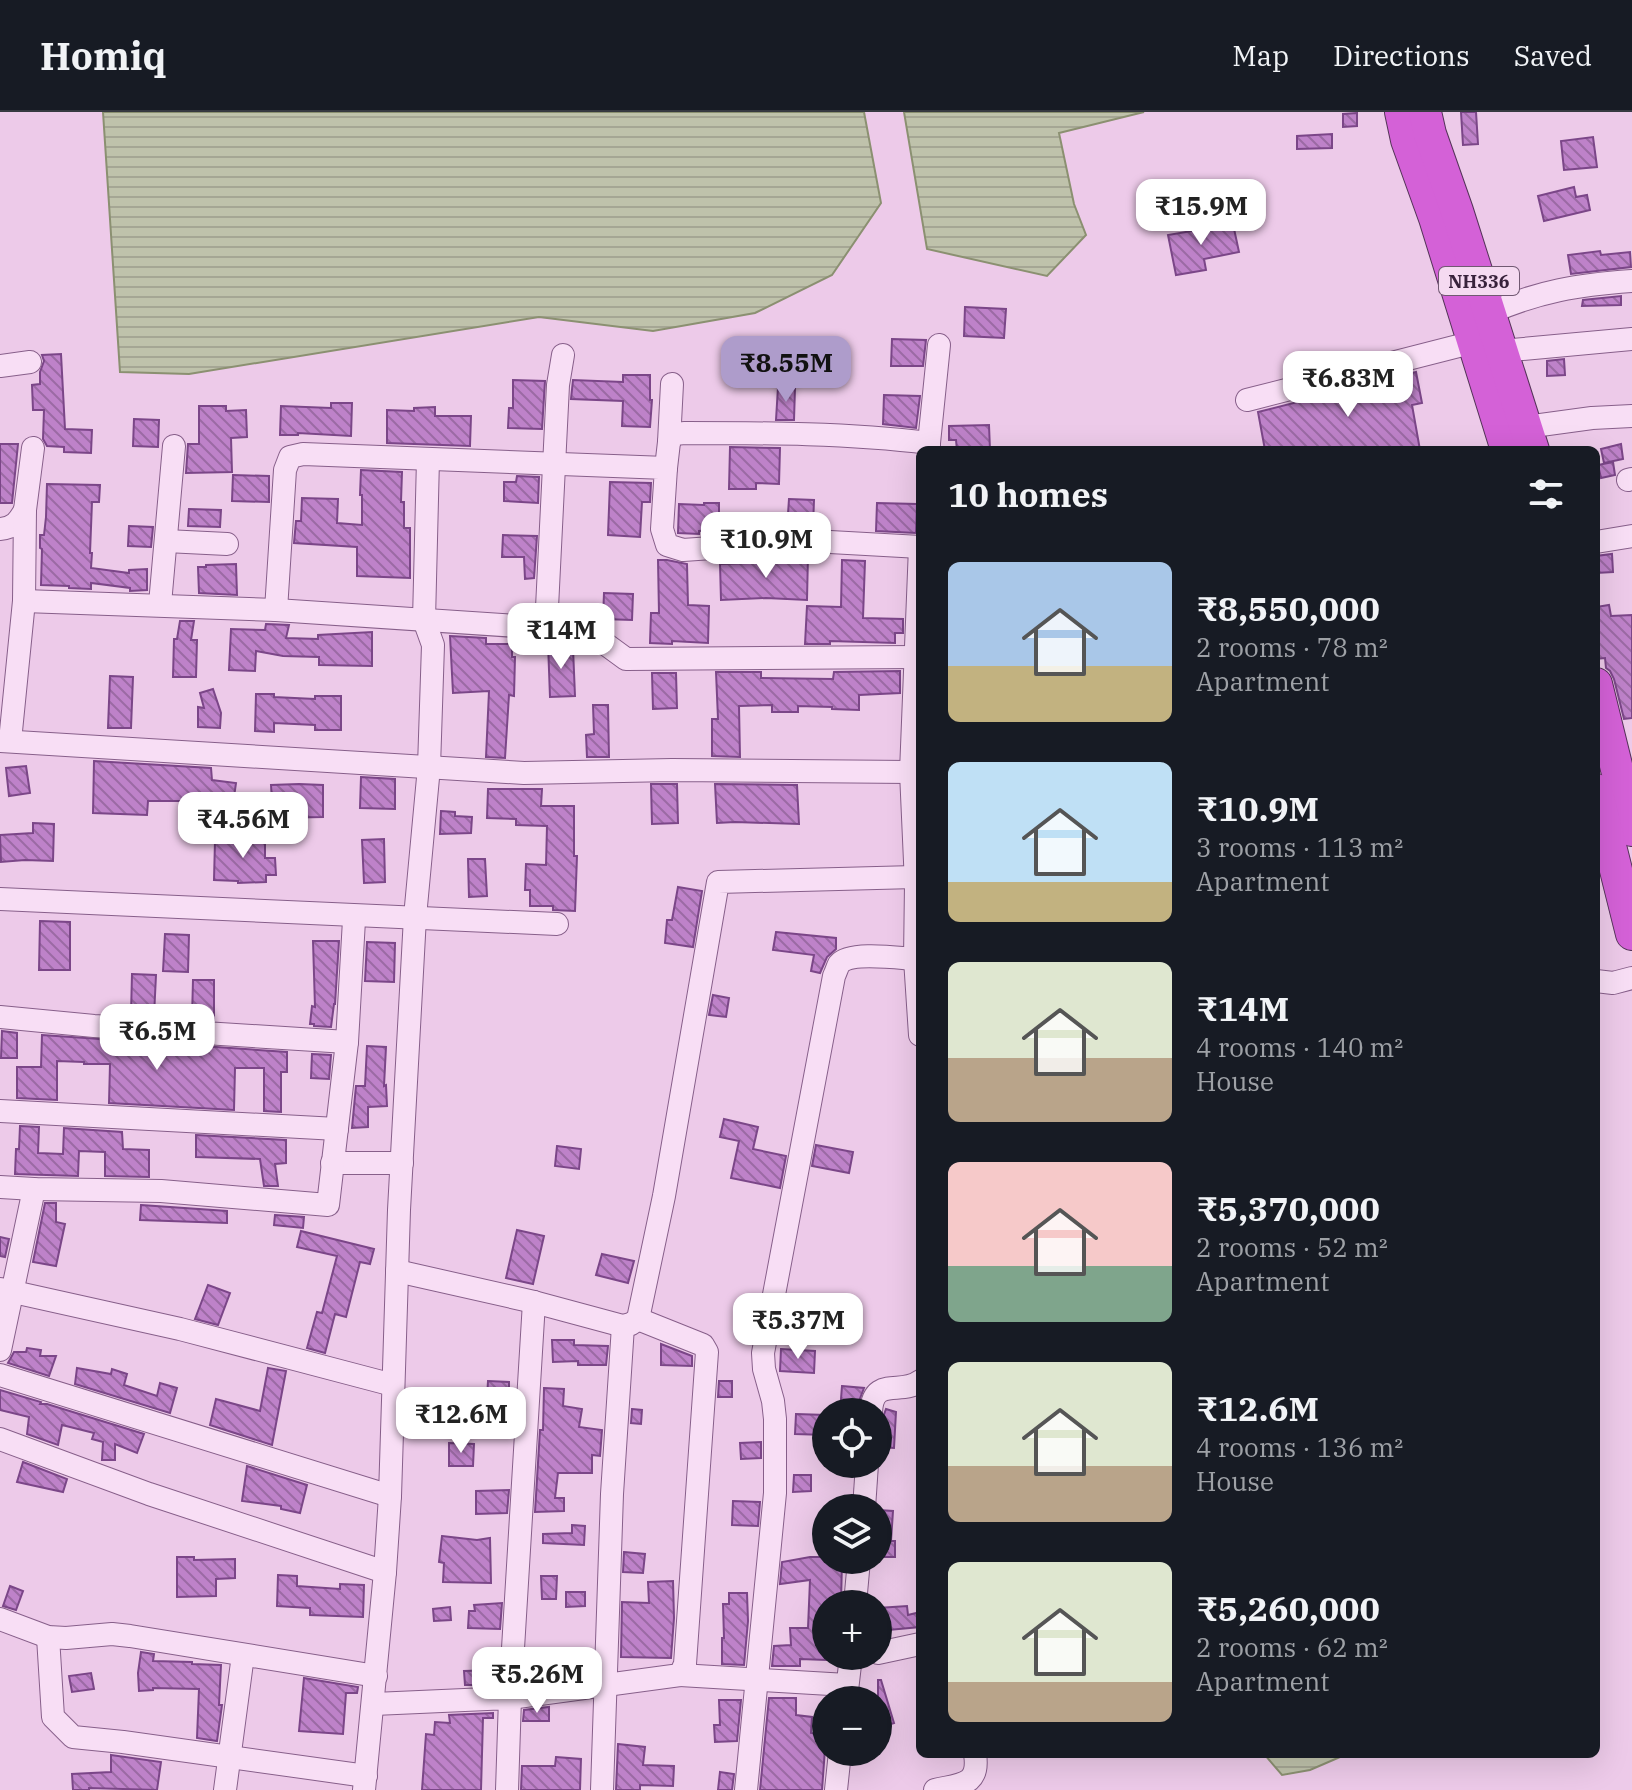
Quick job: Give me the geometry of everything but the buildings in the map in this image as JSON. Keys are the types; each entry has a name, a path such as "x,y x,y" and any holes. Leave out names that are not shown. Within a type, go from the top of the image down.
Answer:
{"highway":[{"name":"NH336","path":"1401,112 1407,140 1435,218 1488,347 1522,442"},
{"name":"NH336","path":"1425,112 1489,313 1488,347"},
{"path":"1600,746 1603,792 1632,934"},
{"path":"1603,792 1632,830"}],"street":[{"path":"1489,313 1560,289 1632,281"},
{"path":"1247,400 1488,347 1632,339"},
{"path":"929,446 939,345"},
{"path":"546,628 553,463 563,355"},
{"path":"0,366 30,362"},
{"path":"672,384 662,529 667,545 683,550 812,541 916,547"},
{"path":"1522,442 1592,418 1632,416"},
{"path":"669,442 674,434 765,433 884,438 924,446"},
{"path":"160,604 174,446"},
{"path":"33,448 25,510 24,601 5,741 524,773 672,770 911,772"},
{"path":"276,610 285,470 290,457 303,454 666,468"},
{"path":"48,1637 53,1717 73,1737 230,1757 365,1783 390,1496 397,1271 415,917 429,767 433,645 424,620 428,459"},
{"path":"0,529 18,522 25,510"},
{"path":"1600,541 1632,536"},
{"path":"166,541 227,544"},
{"path":"24,601 160,604 546,628 600,640 626,659 916,657 911,772 916,864"},
{"path":"602,1790 612,1494 630,1322 664,1196 718,882 916,882"},
{"path":"0,899 557,924"},
{"path":"0,1187 161,1191 328,1205 347,1042 354,920"},
{"path":"916,920 916,974"},
{"path":"746,1790 775,1493 775,1419 763,1353 834,976 839,964 859,957 915,959"},
{"path":"1600,981 1613,983 1632,978"},
{"path":"0,1017 347,1042"},
{"path":"0,1111 337,1129"},
{"path":"332,1163 402,1163"},
{"path":"0,1350 7,1291 34,1189"},
{"path":"397,1271 630,1322 703,1345 707,1352 685,1664 680,1675"},
{"path":"7,1291 180,1329 393,1385"},
{"path":"507,1790 534,1302"},
{"path":"0,1375 390,1496"},
{"path":"874,1398 885,1388 916,1384"},
{"path":"0,1439 149,1494 385,1572"},
{"path":"0,1619 48,1637 121,1635 376,1676"},
{"path":"892,1650 916,1645"},
{"path":"225,1790 243,1655"},
{"path":"374,1704 510,1698 680,1675 756,1679 812,1687"},
{"path":"935,1790 964,1784 972,1779 977,1770 976,1758"},
{"path":"836,1790 839,1766"}],"shaded area":[{"path":"103,112 864,112 881,203 832,275 755,313 653,331 539,317 189,374 120,372"},
{"path":"904,112 1144,112 1059,133 1074,204 1086,235 1047,276 927,249"},
{"path":"1267,1758 1338,1758 1310,1770 1282,1775"}]}
